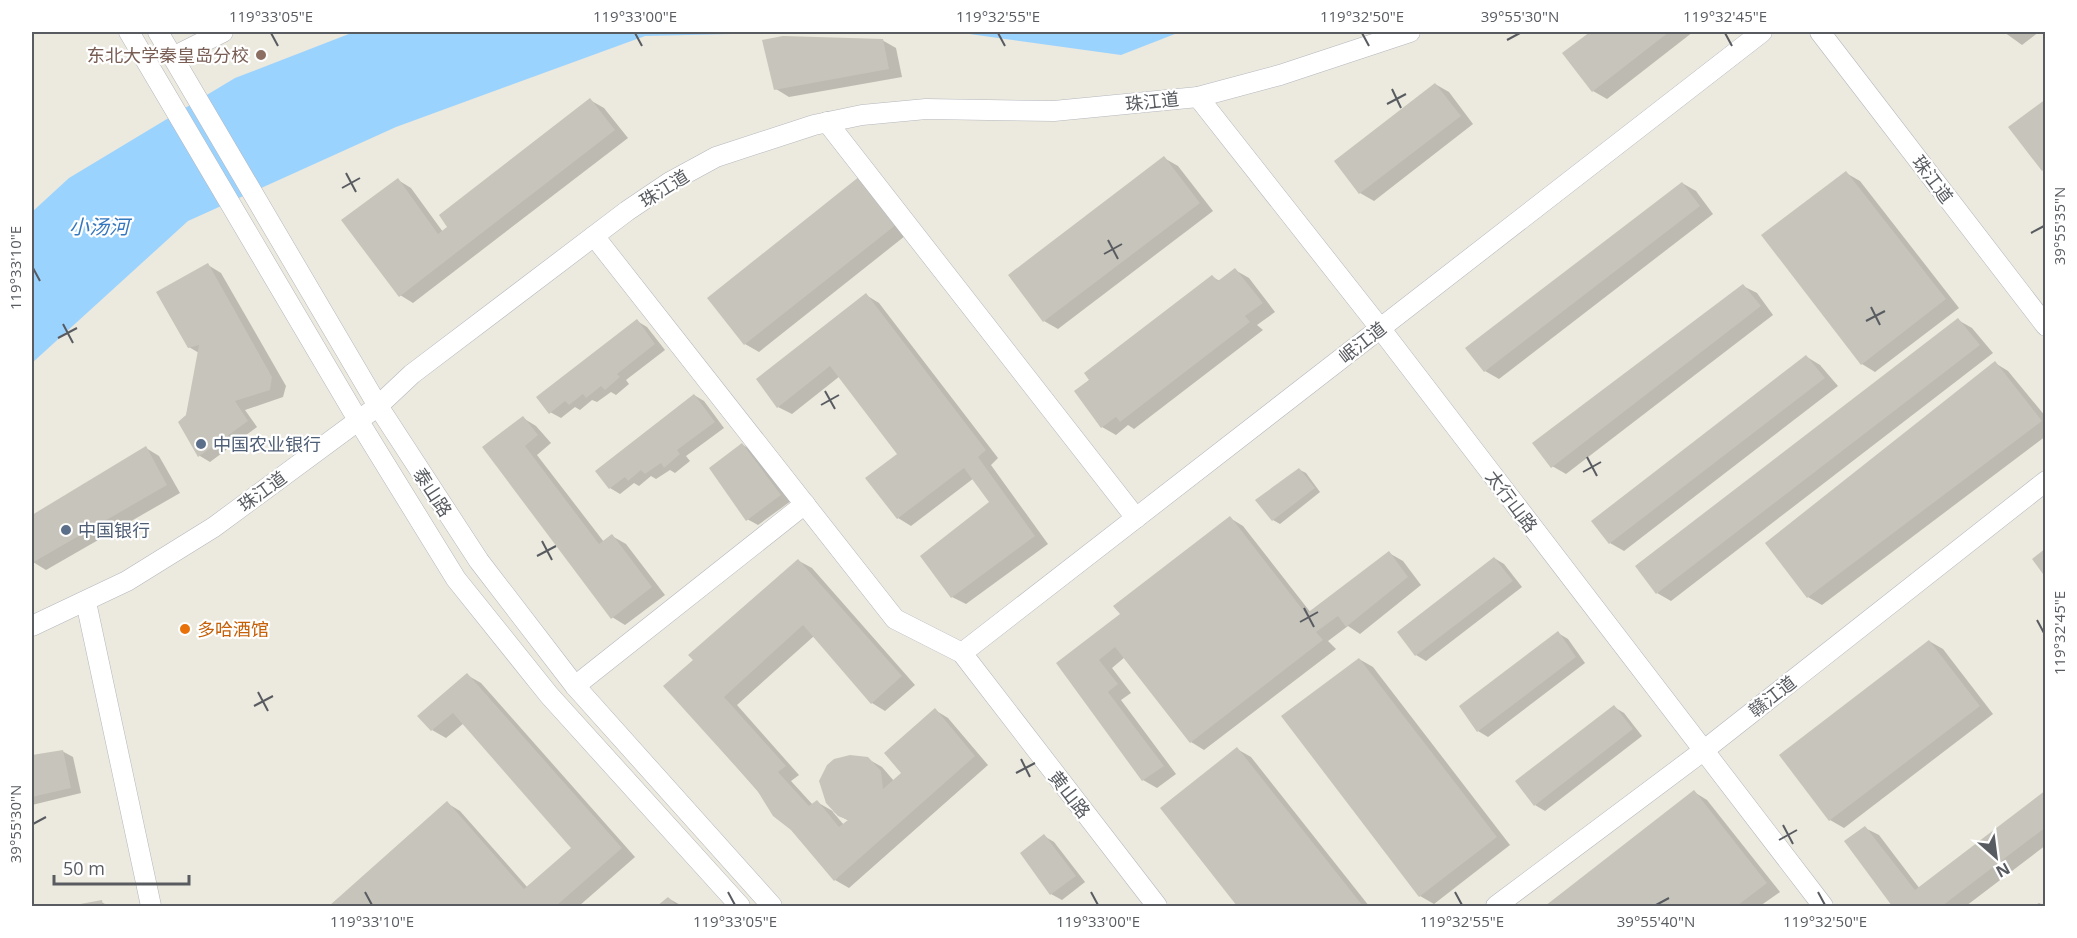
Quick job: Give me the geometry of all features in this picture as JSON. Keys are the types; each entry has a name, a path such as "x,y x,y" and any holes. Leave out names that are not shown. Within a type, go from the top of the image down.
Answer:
{"street":[{"path":"129,32 423,528 464,588 549,695 740,906"},
{"name":"泰山路","path":"158,32 378,406 479,561 575,686 772,906"},
{"path":"173,57 223,32"},
{"name":"珠江道","path":"32,626 127,581 214,526 378,406 412,374 594,236 670,182 716,157 764,139 862,115 926,109 1054,111 1198,97 1280,75 1410,32"},
{"name":"岷江道","path":"962,653 1762,32"},
{"name":"珠江道","path":"1820,32 2046,326"},
{"name":"太行山路","path":"1198,97 1380,328 1823,906"},
{"path":"827,122 1136,519"},
{"path":"594,236 895,619 962,653"},
{"name":"赣江道","path":"1496,906 1703,751 2046,481"},
{"path":"575,686 805,504"},
{"path":"86,602 151,906"},
{"name":"黄山路","path":"962,653 1157,906"}],"water":[{"name":"小汤河","path":"354,32 826,32 645,36 396,127 188,221 32,363 32,212 69,178 235,78"},
{"path":"955,32 1180,32 1121,55"}],"building":[{"path":"1590,32 1669,32 1592,92 1562,53"},
{"path":"783,36 883,39 889,69 774,90 762,40"},
{"path":"1435,83 1461,116 1359,194 1334,161"},
{"path":"590,98 615,130 399,297 341,220 398,178 438,234 447,227 439,215"},
{"path":"2046,99 2046,168 2042,171 2008,127"},
{"path":"1164,156 1200,203 1043,322 1008,275"},
{"path":"1846,171 1946,299 1861,365 1761,235"},
{"path":"860,176 897,224 744,345 707,298"},
{"path":"1682,182 1700,206 1484,372 1465,348"},
{"path":"208,263 272,377 270,390 235,401 248,421 198,457 178,422 186,415 199,345 188,348 156,292"},
{"path":"1235,268 1263,303 1245,316 1250,322 1120,422 1116,417 1101,428 1074,391 1089,380 1084,373 1212,275 1218,281"},
{"path":"1743,284 1761,306 1551,468 1532,443"},
{"path":"866,293 986,450 978,457 1035,536 951,598 920,556 989,502 964,468 897,519 865,478 897,454 830,366 777,408 756,379"},
{"path":"1958,318 1980,345 1656,594 1635,566"},
{"path":"637,319 655,344 617,374 620,377 605,390 601,386 586,398 583,394 569,405 565,401 549,414 536,397"},
{"path":"1806,355 1825,378 1609,544 1591,521"},
{"path":"1995,361 2042,421 1807,598 1765,543"},
{"path":"694,394 715,422 677,450 680,454 664,468 661,463 645,474 641,470 628,481 625,477 609,489 595,471"},
{"path":"523,416 538,435 525,446 599,544 612,534 652,587 611,619 482,447"},
{"path":"742,443 781,495 746,521 709,468"},
{"path":"146,446 167,485 32,563 32,515"},
{"path":"1299,468 1315,488 1272,521 1255,500"},
{"path":"1230,516 1306,614 1389,551 1408,577 1346,627 1338,616 1316,632 1323,640 1190,743 1115,647 1099,660 1118,684 1108,692 1164,766 1142,781 1056,663 1120,614 1113,606"},
{"path":"2046,548 2046,578 2032,559"},
{"path":"1494,557 1513,581 1415,656 1397,632"},
{"path":"798,559 902,676 871,704 803,625 724,697 786,766 778,772 809,806 817,800 839,827 848,820 838,816 826,803 819,781 827,765 834,759 850,755 868,757 881,771 883,789 901,773 884,753 935,708 975,756 834,881 791,830 773,816 757,790 663,686 693,660 688,655"},
{"path":"1558,631 1576,657 1477,732 1459,706"},
{"path":"1929,640 1980,706 1829,821 1779,755"},
{"path":"1359,658 1497,837 1419,897 1281,716"},
{"path":"467,673 622,848 556,906 329,906 447,801 524,889 571,848 453,713 431,731 417,716"},
{"path":"1614,705 1633,729 1534,806 1515,781"},
{"path":"1237,747 1363,906 1237,906 1160,808"},
{"path":"63,750 71,788 32,797 32,755"},
{"path":"1694,790 1767,883 1737,906 1545,906"},
{"path":"2046,790 2046,827 1942,906 1892,906 1844,841 1865,826 1915,890"},
{"path":"1044,834 1076,876 1050,895 1020,853"},
{"path":"668,897 677,906 657,906"},
{"path":"102,900 103,906 75,906 75,905"}],"place":[{"name":"东北大学秦皇岛分校","path":"261,55"},
{"name":"中国农业银行","path":"201,444"},
{"name":"中国银行","path":"66,530"},
{"name":"多哈酒馆","path":"185,629"}]}
